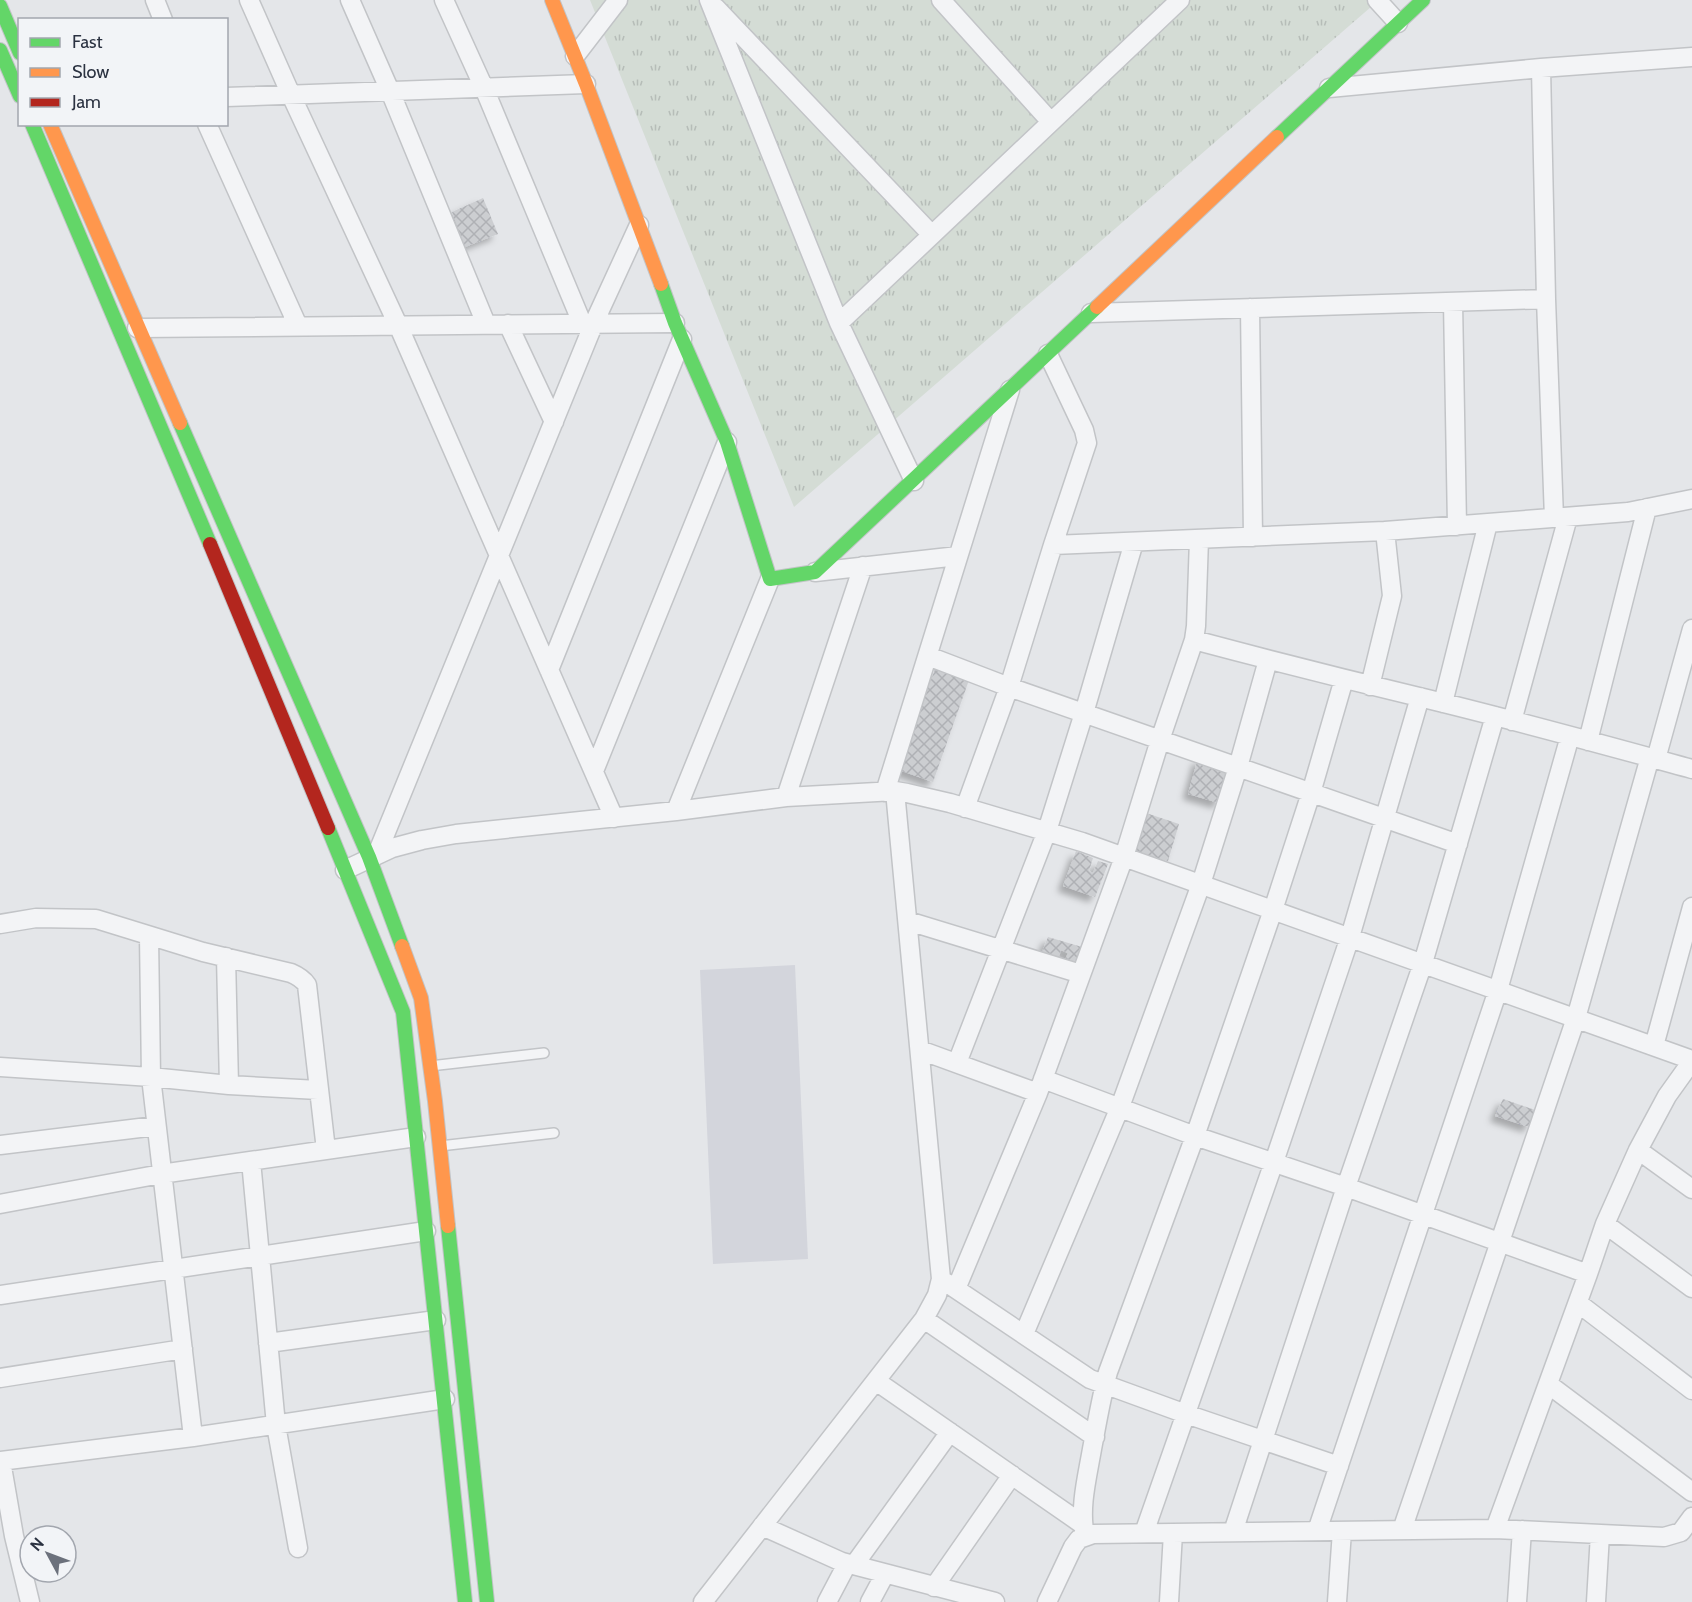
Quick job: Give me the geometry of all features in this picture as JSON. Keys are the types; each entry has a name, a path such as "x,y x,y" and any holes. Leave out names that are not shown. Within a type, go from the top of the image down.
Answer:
{"street":[{"path":"154,0 162,18"},
{"path":"249,0 398,325 614,818"},
{"path":"350,0 486,324"},
{"path":"444,0 588,323"},
{"path":"552,0 679,331 727,442 770,579 676,812"},
{"path":"575,56 618,0"},
{"path":"709,0 932,235"},
{"path":"709,0 839,323 914,481"},
{"path":"941,0 1050,122"},
{"path":"1153,0 1166,13"},
{"path":"839,323 1180,0"},
{"path":"1377,0 1398,23"},
{"path":"815,572 1423,0"},
{"path":"0,6 18,48"},
{"path":"0,50 18,91"},
{"path":"1329,88 1541,68 1692,57"},
{"path":"1233,1532 1422,963 1458,844 1503,718 1561,518 1546,299 1541,68"},
{"path":"228,97 586,84"},
{"path":"33,126 214,554 403,1012 465,1602"},
{"path":"51,126 137,328 373,856 421,998 439,1146 487,1602"},
{"path":"208,126 298,326"},
{"path":"373,856 554,422 588,323 639,225"},
{"path":"1091,313 1546,299"},
{"path":"1453,302 1457,526"},
{"path":"1250,308 1253,537"},
{"path":"137,328 588,323 679,331"},
{"path":"508,324 554,422"},
{"path":"549,670 679,331"},
{"path":"965,808 1009,687 1087,443 1084,430 1048,354"},
{"path":"1010,390 928,656 890,791 908,921 920,1050 949,1284 1078,1372 1105,1385 1339,1466"},
{"path":"594,771 727,442"},
{"path":"1053,545 1457,526 1628,512 1692,499"},
{"path":"1588,741 1647,508"},
{"path":"1443,703 1488,523"},
{"path":"1370,686 1392,596 1385,531"},
{"path":"703,1602 924,1319 937,1295 949,1284 1041,1086 1124,857 1194,640 1199,539"},
{"path":"957,1063 1047,831 1134,542"},
{"path":"770,579 958,556"},
{"path":"786,797 863,566"},
{"path":"1402,1530 1576,1018 1692,629"},
{"path":"1194,640 1344,680 1503,718 1692,769"},
{"path":"928,656 1009,687 1458,844"},
{"path":"1024,1334 1120,1107 1201,884 1238,767 1268,660"},
{"path":"1047,1602 1083,1530 1084,1494 1105,1385 1195,1136 1273,910 1344,680"},
{"path":"1144,1533 1350,937 1420,697"},
{"path":"1317,1531 1498,990 1570,736"},
{"path":"345,870 392,848 456,834 676,812 786,797 890,791 965,808 1047,831 1692,1060 1686,1083 1667,1096 1638,1150 1605,1224 1495,1529"},
{"path":"1654,1046 1692,907"},
{"path":"0,924 36,918 96,919 149,936 291,973 303,980 307,985 326,1150"},
{"path":"908,921 1082,974"},
{"path":"149,936 151,1077 193,1437"},
{"path":"226,957 229,1085"},
{"path":"920,1050 957,1063 1120,1107 1195,1136 1346,1187 1588,1274"},
{"path":"0,1067 318,1090"},
{"path":"0,1145 156,1126"},
{"path":"0,1204 161,1174 416,1137"},
{"path":"1638,1150 1692,1189"},
{"path":"251,1161 276,1425 298,1548"},
{"path":"1605,1224 1692,1287"},
{"path":"0,1295 426,1231"},
{"path":"1578,1303 1692,1390"},
{"path":"924,1319 1095,1437"},
{"path":"268,1343 436,1320"},
{"path":"0,1378 183,1349"},
{"path":"876,1380 1012,1475 1083,1530 1094,1534 1495,1529 1664,1536 1680,1532 1692,1517"},
{"path":"1548,1384 1692,1492"},
{"path":"30,1602 7,1537 0,1461 193,1437 445,1400"},
{"path":"827,1602 851,1565 950,1432"},
{"path":"934,1587 1012,1475"},
{"path":"762,1526 851,1565 934,1587 957,1598 995,1602"},
{"path":"1516,1602 1522,1530"},
{"path":"1337,1602 1342,1531"},
{"path":"1169,1602 1173,1533"},
{"path":"1596,1602 1600,1533"},
{"path":"870,1602 885,1574"}],"lane":[{"path":"430,1066 544,1053"},
{"path":"439,1146 554,1132"}],"shaded area":[{"path":"795,965 808,1259 713,1264 700,970"}],"green space":[{"path":"590,0 1379,0 794,507"}],"building":[{"path":"483,198 498,234 465,247 452,212"},
{"path":"935,669 969,680 933,782 899,770"},
{"path":"1198,758 1229,769 1219,803 1188,794"},
{"path":"1146,813 1179,824 1168,861 1134,851"},
{"path":"1076,851 1093,858 1089,871 1093,873 1098,861 1108,864 1095,897 1063,886"},
{"path":"1048,937 1082,947 1077,964 1065,960 1068,953 1061,950 1059,957 1042,952"},
{"path":"1503,1099 1535,1110 1529,1127 1495,1116"}],"traffic: fast":[{"path":"1277,137 1423,0"},
{"path":"0,6 18,48"},
{"path":"0,50 18,91"},
{"path":"33,126 210,544"},
{"path":"661,284 675,323 727,442 770,579 815,572 1097,307"},
{"path":"180,423 369,857 402,946"},
{"path":"328,828 403,1012 465,1602"},
{"path":"448,1226 487,1602"}],"traffic: slow":[{"path":"552,0 661,284"},
{"path":"51,126 180,423"},
{"path":"1097,307 1277,137"},
{"path":"402,946 421,998 448,1226"}],"traffic: jam":[{"path":"210,544 328,828"}]}
